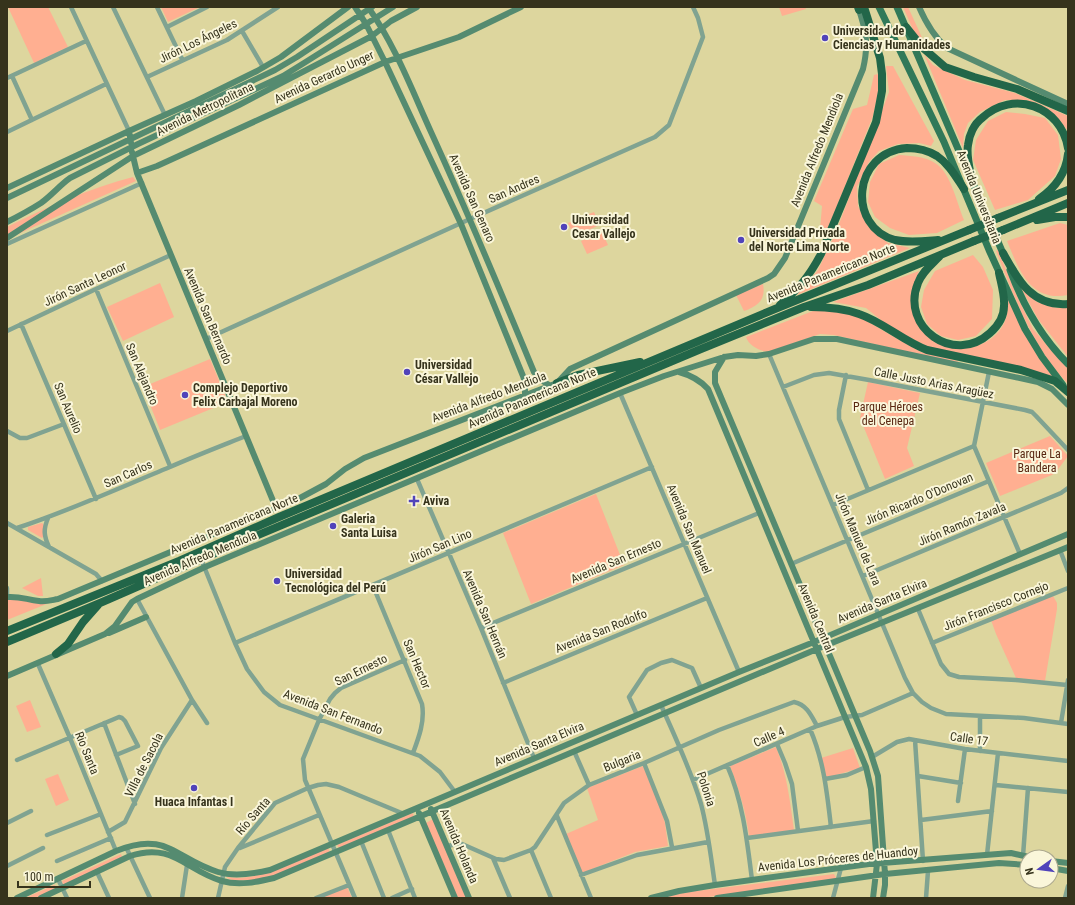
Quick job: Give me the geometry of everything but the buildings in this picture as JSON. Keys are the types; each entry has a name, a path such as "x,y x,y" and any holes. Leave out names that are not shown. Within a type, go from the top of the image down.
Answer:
{"highway":[{"path":"775,309 794,292 811,272 821,254 876,122 882,91 880,58 860,8"},
{"path":"906,27 922,47 944,67 956,72 1017,89 1068,111"},
{"path":"972,181 968,153 970,135 979,120 987,113 1006,104 1017,103 1029,105 1039,108 1048,114 1058,123 1066,139 1068,148"},
{"path":"947,239 923,242 895,240 885,236 874,226 866,212 862,193 864,182 874,164 882,157 900,149 911,148 936,156 948,166 964,189"},
{"path":"1029,206 1042,197 1058,182 1064,171 1068,154"},
{"name":"Avenida Panamericana Norte","path":"7,631 179,561 654,359 1068,190"},
{"name":"Avenida Panamericana Norte","path":"7,642 701,349 804,307 868,284 1068,203"},
{"path":"1022,222 1055,216 1068,217"},
{"path":"1003,253 1025,288 1036,297 1047,303 1059,305 1068,304"},
{"path":"943,254 927,269 918,282 914,297 914,306 918,317 927,330 938,340 949,344 960,346 968,345 986,337 994,330 1003,314 1004,306 999,273"},
{"path":"804,307 837,308 861,314 915,345 927,350 1021,370 1055,381 1068,391"},
{"path":"553,384 608,368 654,359"},
{"path":"56,654 68,644 83,622 100,603"}],"main road":[{"name":"Avenida Metropolitana","path":"129,131 196,101 281,57 348,7"},
{"name":"Avenida San Genaro","path":"355,7 366,24 385,62 460,224 523,376 525,382 525,395"},
{"name":"Avenida Metropolitana","path":"131,147 283,76 392,7"},
{"name":"Avenida Metropolitana","path":"7,238 132,156 233,108 372,36 400,15 417,7"},
{"name":"Avenida Gerardo Unger","path":"137,173 156,166 385,62 459,36 521,7"},
{"name":"Avenida Universitaria","path":"879,7 944,142 999,273 1032,342 1052,372 1068,391"},
{"name":"Avenida Universitaria","path":"897,7 1017,288 1030,314 1050,345 1068,364"},
{"path":"919,7 929,27 939,42 947,48 1068,104"},
{"name":"Avenida Metropolitana","path":"131,139 275,70 370,8"},
{"name":"Avenida San Genaro","path":"370,8 397,57 470,219 534,372 541,380 553,384"},
{"name":"Avenida Alfredo Mendiola","path":"7,596 15,596 39,601 58,599 300,498 326,484 364,458 553,384 570,369 763,281 774,274 785,258 863,68 867,43 860,8"},
{"path":"292,60 298,45"},
{"path":"7,188 129,131"},
{"name":"Avenida San Bernardo","path":"129,131 132,156 137,173 276,508"},
{"path":"7,198 131,139"},
{"path":"7,222 31,210 62,183 70,178 131,147"},
{"path":"492,299 502,295"},
{"name":"Avenida Alfredo Mendiola","path":"7,676 105,634 115,626 132,602 205,567 620,393 664,376 724,357 769,354 814,339 837,339 1033,380 1045,384 1052,389 1068,405"},
{"name":"Avenida Central","path":"724,357 717,368 714,377 715,383 855,716 878,776 885,874 883,898"},
{"name":"Avenida Central","path":"677,372 691,376 704,384 708,389 866,767 871,789 877,864 873,898"},
{"path":"723,423 730,420"},
{"name":"Avenida Santa Elvira","path":"17,898 116,851 126,847 143,844 163,846 201,865 223,873 239,875 265,871 404,814 739,672 822,639 1068,534"},
{"name":"Avenida Santa Elvira","path":"41,898 130,856 143,852 156,852 172,856 221,881 251,883 274,878 817,649 1068,547"},
{"path":"105,634 116,631 146,618"},
{"path":"548,752 552,760"},
{"name":"Avenida Holanda","path":"428,803 448,846 469,898"},
{"name":"Avenida Holanda","path":"417,808 456,898"},
{"name":"Avenida Los Próceres de Huandoy","path":"651,898 715,885 841,868 986,855 1019,855"},
{"name":"Avenida Los Próceres de Huandoy","path":"718,898 885,874 999,864 1019,865"}],"street":[{"path":"71,7 129,131"},
{"path":"114,7 165,115"},
{"path":"157,7 182,60"},
{"path":"167,27 207,7"},
{"name":"Jirón Los Ángeles","path":"147,77 218,44 242,31 278,7"},
{"name":"San Andres","path":"206,339 655,137 669,125 703,37 698,18 693,7"},
{"path":"242,31 263,67"},
{"path":"32,120 9,77 86,41"},
{"path":"7,132 106,84"},
{"path":"7,244 142,183"},
{"name":"Jirón Santa Leonor","path":"7,331 171,255"},
{"name":"San Alejandro","path":"96,289 170,466"},
{"name":"San Aurelio","path":"21,324 96,499"},
{"name":"Jirón Manuel de Lara","path":"769,354 905,678 913,693 926,705 941,713 950,715 1024,718 1068,724"},
{"path":"989,372 974,446 1020,554"},
{"name":"Calle Justo Arias Aragüez","path":"783,387 819,373 830,373 1032,412 1068,450"},
{"path":"846,375 839,410 839,419 868,490"},
{"name":"Avenida San Manuel","path":"620,393 739,672"},
{"path":"7,431 20,438 27,438 64,424"},
{"name":"San Carlos","path":"17,528 48,518 96,499 170,466 246,436"},
{"path":"833,505 974,446"},
{"name":"Jirón San Lino","path":"235,643 374,586 652,468"},
{"name":"Avenida San Hernán","path":"417,479 481,628 534,758"},
{"name":"Jirón Ricardo O'Donovan","path":"791,564 989,480"},
{"name":"Jirón Ramón Zavala","path":"863,576 1061,493 1068,488"},
{"name":"Avenida San Ernesto","path":"481,628 759,512"},
{"path":"48,518 44,537 49,547"},
{"path":"7,523 96,574 102,581"},
{"path":"1060,550 1068,571"},
{"name":"Avenida San Fernando","path":"201,559 247,669 264,692 280,705 413,753 426,760 440,772 455,792"},
{"name":"San Hector","path":"374,586 420,697 424,711 422,724 413,753"},
{"path":"7,588 7,596"},
{"name":"Jirón Francisco Cornejo","path":"932,643 1068,588"},
{"name":"Avenida San Rodolfo","path":"503,683 708,598"},
{"path":"137,599 192,700 207,723"},
{"path":"918,609 943,668 952,675 1068,682 1061,722"},
{"name":"San Ernesto","path":"308,788 305,780 303,759 319,720 335,693 341,688 404,660"},
{"path":"637,715 629,697 647,670 661,663 672,660 692,668 701,688"},
{"name":"Rio Santa","path":"38,664 116,851"},
{"name":"Calle 4","path":"693,780 817,726 845,717 862,715 913,693"},
{"name":"Villa de Sacola","path":"108,832 125,822 161,748 192,700"},
{"name":"Bulgaria","path":"448,846 462,844 493,858 504,860 531,850 535,847 557,816 564,803 588,785 644,763 718,730 794,702 799,703 810,712 817,726"},
{"name":"Polonia","path":"661,705 693,780 703,811 715,885"},
{"path":"980,716 980,751"},
{"path":"17,760 119,717 122,718 138,746 116,755"},
{"path":"104,723 135,804"},
{"path":"810,729 818,750 825,779 831,827"},
{"name":"Calle 17","path":"872,757 897,742 909,739 965,749 1068,761"},
{"path":"915,740 923,861"},
{"path":"777,744 792,784 798,831"},
{"path":"958,801 965,749"},
{"path":"574,751 588,785"},
{"path":"986,855 996,785 998,753"},
{"path":"644,763 667,822 672,848"},
{"path":"727,766 738,793 747,838 752,880"},
{"path":"825,779 847,775 866,767"},
{"path":"918,776 961,783"},
{"name":"Río Santa","path":"218,898 225,868 238,848 276,803 308,788 326,784 340,787 404,814"},
{"path":"996,785 1068,792"},
{"path":"308,788 355,898"},
{"path":"1025,849 1024,836 1028,788"},
{"path":"921,820 992,810"},
{"path":"7,823 31,811"},
{"path":"47,835 101,814"},
{"path":"238,848 319,815"},
{"path":"557,816 591,898"},
{"path":"747,838 874,821"},
{"path":"388,830 416,898"},
{"path":"57,861 111,838"},
{"path":"361,841 384,898"},
{"path":"581,875 637,855 708,842"},
{"path":"126,847 150,898"},
{"path":"7,866 43,848"},
{"path":"531,850 551,898"},
{"path":"493,858 510,898"},
{"path":"182,898 187,865"},
{"path":"833,898 841,868"},
{"path":"926,898 928,871"},
{"path":"97,872 109,898"},
{"path":"58,879 67,898"},
{"path":"316,898 349,885"},
{"path":"1065,898 1068,886"},
{"path":"392,898 412,889"}],"green space":[{"path":"8,7 48,7 68,47 34,63"},
{"path":"161,7 200,7 168,22"},
{"path":"779,7 805,7 806,9 782,16"},
{"path":"903,7 908,7 925,44 933,50 931,52 914,32"},
{"path":"924,54 933,65 965,80 1015,93 1068,116 1068,131 1055,115 1027,100 1005,100 980,112 968,123 964,134 963,148"},
{"path":"886,66 893,66 934,141 931,146 919,143 898,144 879,151 869,162 857,187 858,206 868,226 888,243 910,248 797,295 818,270 836,232 889,92"},
{"path":"878,74 880,83 873,116 825,236 820,230 822,206 814,201 853,109 867,105 874,75"},
{"path":"1006,112 1045,118 1058,135 1061,159 1055,176 1028,200 995,210 973,160 976,140 988,121"},
{"path":"899,155 927,159 941,167 953,189 964,220 937,233 909,235 890,228 875,217 868,202 870,182 879,164"},
{"path":"133,177 136,181 7,239 7,227 69,199 117,181"},
{"path":"594,212 600,225 574,236 568,223"},
{"path":"1060,223 1068,225 1068,295 1055,296 1044,294 1035,289 1028,282 1016,263 1007,241"},
{"path":"602,232 608,245 587,254 581,241"},
{"path":"998,250 1016,294 1033,329 1068,369 1068,384 1055,369 1034,338 1010,287 996,251"},
{"path":"973,255 983,267 993,290 992,319 976,336 958,340 941,336 927,324 921,307 924,290 935,271"},
{"path":"919,271 913,290 912,303 931,336 937,343 947,347 968,348 978,346 987,341 1002,327 1006,318 1006,293 1053,375 1050,377 933,349 892,329 866,308 833,302"},
{"path":"160,283 174,317 123,341 107,307"},
{"path":"763,284 764,290 760,302 744,311 736,295"},
{"path":"1020,286 1037,302 1057,308 1068,306 1068,357 1038,319"},
{"path":"832,310 858,316 921,352 958,361 957,363 834,335 820,334 768,352 755,348 746,337 813,311"},
{"name":"Complejo Deportivo Felix Carbajal Moreno","path":"210,359 228,402 160,430 143,387"},
{"name":"Parque Héroes del Cenepa","path":"868,382 920,393 907,448 914,466 885,479 860,418"},
{"name":"Parque La Bandera","path":"1050,436 1068,456 1056,472 1000,496 986,463"},
{"path":"596,494 624,565 531,604 503,533"},
{"path":"42,523 44,525 42,538 28,530 28,527"},
{"path":"41,578 43,596 38,596 22,588"},
{"path":"1053,596 1057,603 1057,609 1045,681 1016,678 991,620"},
{"path":"7,599 49,603 7,620"},
{"path":"30,700 41,727 27,732 16,706"},
{"path":"776,747 785,777 794,830 749,836 742,801 730,766"},
{"path":"853,748 860,768 826,778 821,758"},
{"path":"643,766 660,805 665,823 668,846 635,852 582,873 566,834 598,820 587,788"},
{"path":"58,774 69,800 56,806 45,779"},
{"path":"413,813 414,817 339,848 337,845"},
{"path":"433,819 466,898 458,898 426,823"},
{"path":"328,848 330,852 276,875 262,879 235,881 227,878 240,878 266,873 292,864"},
{"path":"121,854 122,857 63,885 62,881"},
{"path":"834,874 836,878 835,880 701,898 660,898 688,892"},
{"path":"54,885 56,889 36,898 25,898"},
{"path":"347,887 352,898 320,898"}],"place":[{"name":"Universidad de Ciencias y Humanidades","path":"825,38"},
{"name":"Universidad Cesar Vallejo","path":"564,227"},
{"name":"Universidad Privada del Norte Lima Norte","path":"741,240"},
{"name":"Universidad César Vallejo","path":"407,372"},
{"name":"Complejo Deportivo Felix Carbajal Moreno","path":"185,395"},
{"name":"Aviva","path":"414,501"},
{"name":"Galeria Santa Luisa","path":"333,526"},
{"name":"Universidad Tecnológica del Perú","path":"277,581"},
{"name":"Huaca Infantas I","path":"194,788"}]}
